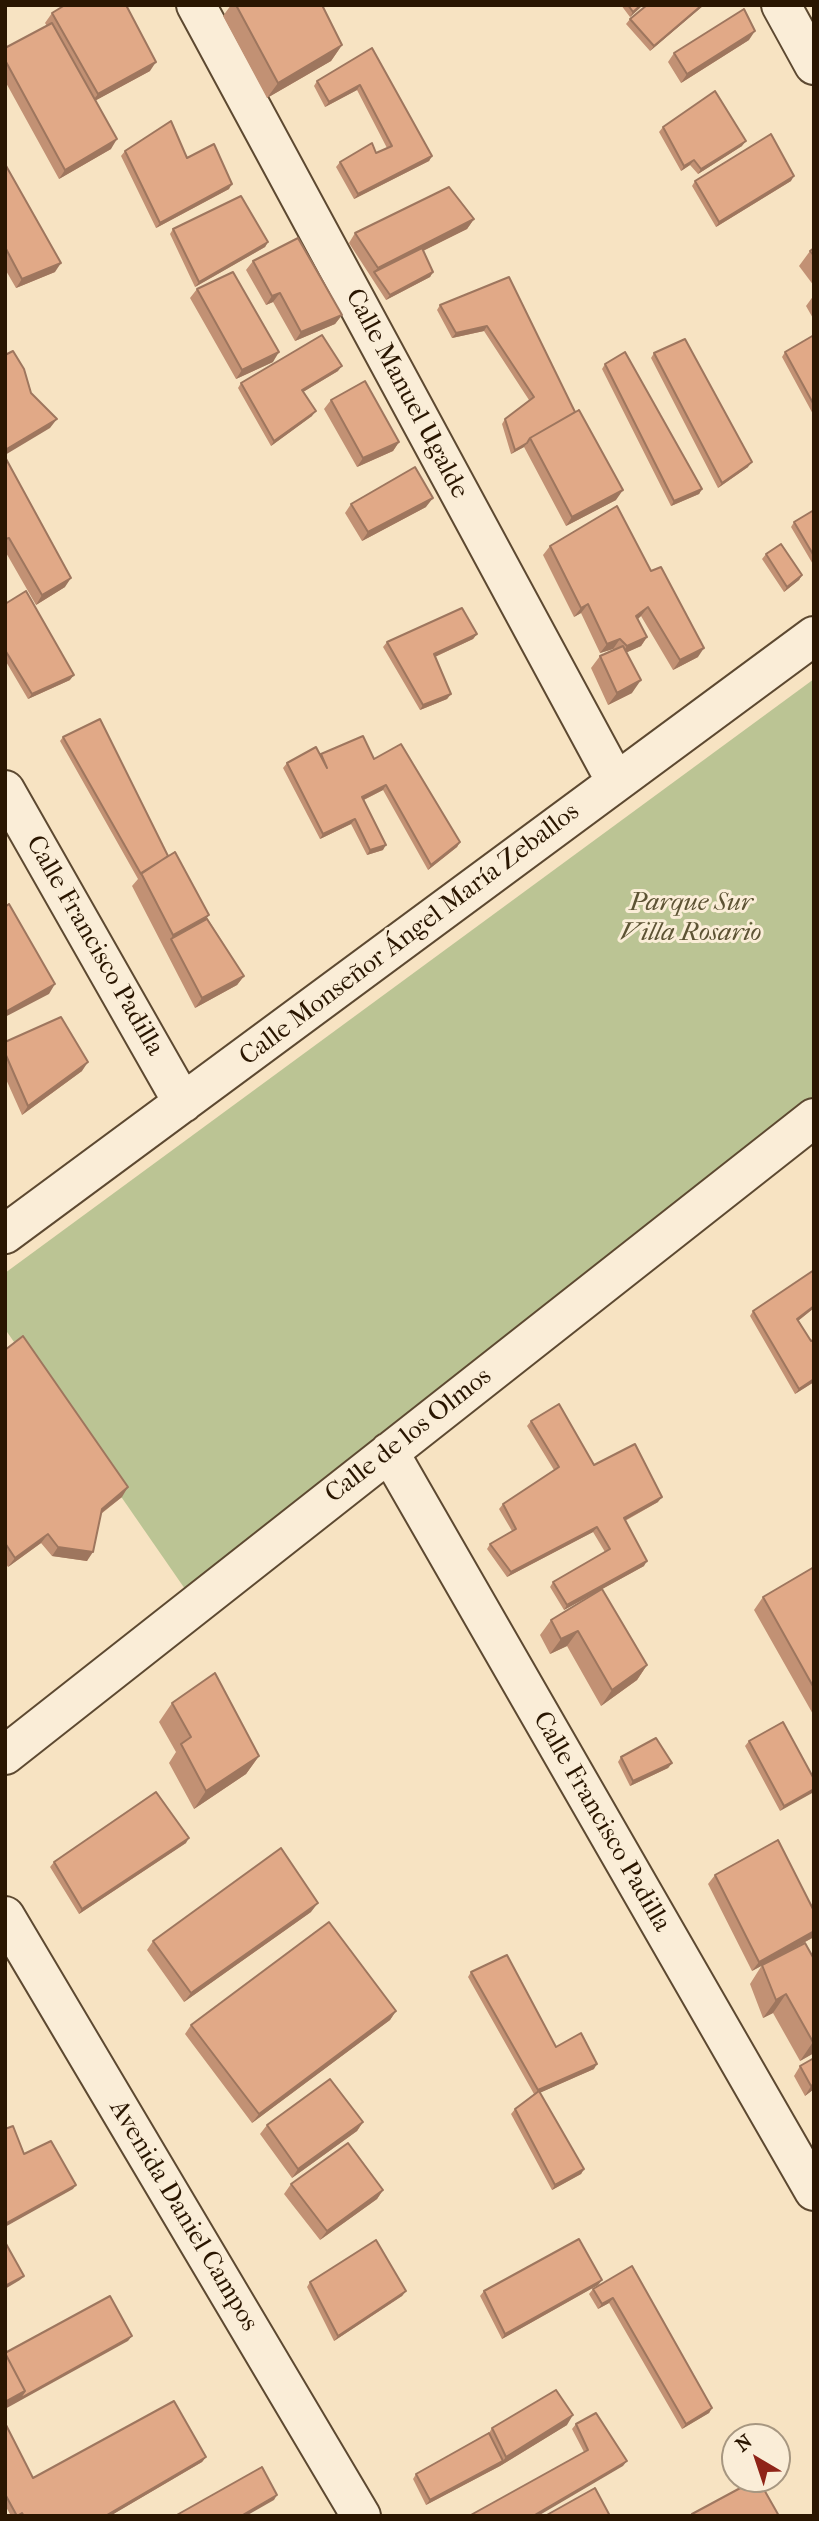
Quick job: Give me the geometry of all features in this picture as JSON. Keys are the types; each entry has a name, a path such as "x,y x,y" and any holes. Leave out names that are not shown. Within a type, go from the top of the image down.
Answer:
{"street":[{"name":"Calle Manuel Ugalde","path":"196,5 616,782"},
{"path":"781,5 814,65"},
{"name":"Calle Monseñor Ángel María Zeballos","path":"5,1234 814,636"},
{"name":"Calle Francisco Padilla","path":"5,790 183,1103"},
{"name":"Calle de los Olmos","path":"5,1755 389,1452 810,1129"},
{"name":"Calle Francisco Padilla","path":"389,1452 814,2191"},
{"name":"Avenida Daniel Campos","path":"5,1916 360,2516"}],"green space":[{"name":"Parque Sur Villa Rosario","path":"814,679 814,1096 185,1589 5,1329 5,1273"}],"building":[{"path":"65,5 126,5 156,62 98,94 52,13"},
{"path":"236,5 322,5 342,45 278,83"},
{"path":"628,5 641,5 633,12"},
{"path":"647,5 702,5 654,46 630,19"},
{"path":"744,9 755,31 687,74 674,53"},
{"path":"52,23 117,139 65,170 5,60 5,48"},
{"path":"372,48 432,156 358,194 340,162 372,143 376,153 392,146 360,85 329,102 317,81"},
{"path":"715,91 746,141 701,169 694,160 684,166 663,127"},
{"path":"171,121 187,158 214,144 232,184 160,223 125,151"},
{"path":"771,134 794,176 719,222 695,181"},
{"path":"5,164 61,263 22,279 5,247"},
{"path":"449,187 474,219 378,268 355,233"},
{"path":"241,196 268,242 199,282 173,229"},
{"path":"298,238 342,315 301,332 280,293 272,296 253,261"},
{"path":"422,248 433,272 390,295 374,272"},
{"path":"233,272 279,352 242,370 197,289"},
{"path":"509,277 575,412 530,438 515,450 505,419 534,397 487,326 456,333 440,305"},
{"path":"322,335 342,366 302,390 316,411 274,441 241,383"},
{"path":"814,335 814,405 785,352"},
{"path":"685,339 752,462 722,483 654,353"},
{"path":"13,351 24,369 31,393 57,419 5,450 5,355"},
{"path":"625,352 702,489 674,501 605,364"},
{"path":"365,381 399,442 363,458 331,400"},
{"path":"579,410 623,490 572,517 530,438"},
{"path":"5,457 71,578 42,595 9,538 5,539"},
{"path":"415,467 433,498 368,532 351,504"},
{"path":"617,506 651,571 661,567 704,648 680,660 648,607 636,616 647,637 627,646 620,639 607,644 588,604 581,608 550,546"},
{"path":"814,510 814,556 794,522"},
{"path":"781,544 802,575 787,587 766,554"},
{"path":"26,591 74,675 32,694 5,650 5,604"},
{"path":"462,608 477,634 434,654 451,694 423,705 387,642"},
{"path":"623,646 641,680 617,693 600,656"},
{"path":"100,719 168,856 141,874 63,737"},
{"path":"363,736 374,759 401,744 460,842 431,865 386,785 362,797 386,845 370,850 355,819 323,834 287,763 316,747 327,768 321,754"},
{"path":"175,852 209,915 173,935 141,873"},
{"path":"9,904 55,984 5,1012 5,907"},
{"path":"207,919 244,976 202,998 171,939"},
{"path":"61,1017 88,1062 28,1106 5,1053 5,1042"},
{"path":"814,1270 814,1306 797,1319 811,1341 814,1340 814,1379 799,1389 753,1311"},
{"path":"23,1336 128,1487 102,1509 93,1552 58,1547 48,1534 15,1558 5,1543 5,1350"},
{"path":"559,1404 594,1465 635,1444 662,1497 624,1518 647,1561 567,1605 553,1582 610,1549 597,1527 511,1572 490,1544 516,1529 503,1504 559,1467 531,1421"},
{"path":"814,1567 814,1688 763,1597"},
{"path":"602,1589 647,1665 612,1690 578,1631 561,1639 551,1620"},
{"path":"215,1673 259,1756 206,1791 181,1744 191,1737 172,1703"},
{"path":"783,1722 814,1779 814,1789 784,1806 749,1741"},
{"path":"656,1738 672,1763 633,1781 621,1757"},
{"path":"156,1792 189,1838 82,1909 54,1862"},
{"path":"778,1840 814,1911 814,1931 759,1962 715,1875"},
{"path":"281,1848 318,1903 191,1993 153,1941"},
{"path":"329,1922 396,2011 259,2114 191,2025"},
{"path":"805,1943 814,1959 814,2042 786,1994 776,2000 762,1965"},
{"path":"507,1955 556,2047 581,2033 597,2064 538,2090 471,1972"},
{"path":"814,2058 814,2084 811,2086 800,2066"},
{"path":"330,2079 363,2122 298,2169 267,2125"},
{"path":"539,2091 584,2169 555,2185 515,2109"},
{"path":"13,2126 24,2154 51,2141 76,2185 5,2224 5,2129"},
{"path":"348,2143 383,2190 327,2231 291,2184"},
{"path":"579,2239 602,2280 505,2334 484,2291"},
{"path":"376,2240 406,2291 338,2336 310,2282"},
{"path":"5,2242 24,2276 5,2286"},
{"path":"632,2266 712,2408 686,2424 613,2298 602,2304 593,2289"},
{"path":"110,2296 132,2336 19,2399 25,2391 5,2353"},
{"path":"5,2353 25,2391 5,2402"},
{"path":"556,2390 573,2415 506,2457 492,2428"},
{"path":"174,2401 206,2457 108,2516 24,2516 22,2513 17,2516 5,2494 5,2423 33,2478"},
{"path":"596,2413 627,2461 533,2516 469,2516 588,2450 576,2424"},
{"path":"489,2433 503,2461 430,2500 416,2474"},
{"path":"262,2467 277,2495 241,2516 175,2516"},
{"path":"595,2488 610,2516 545,2516"},
{"path":"732,2493 766,2493 779,2516 693,2516 692,2514"}]}
